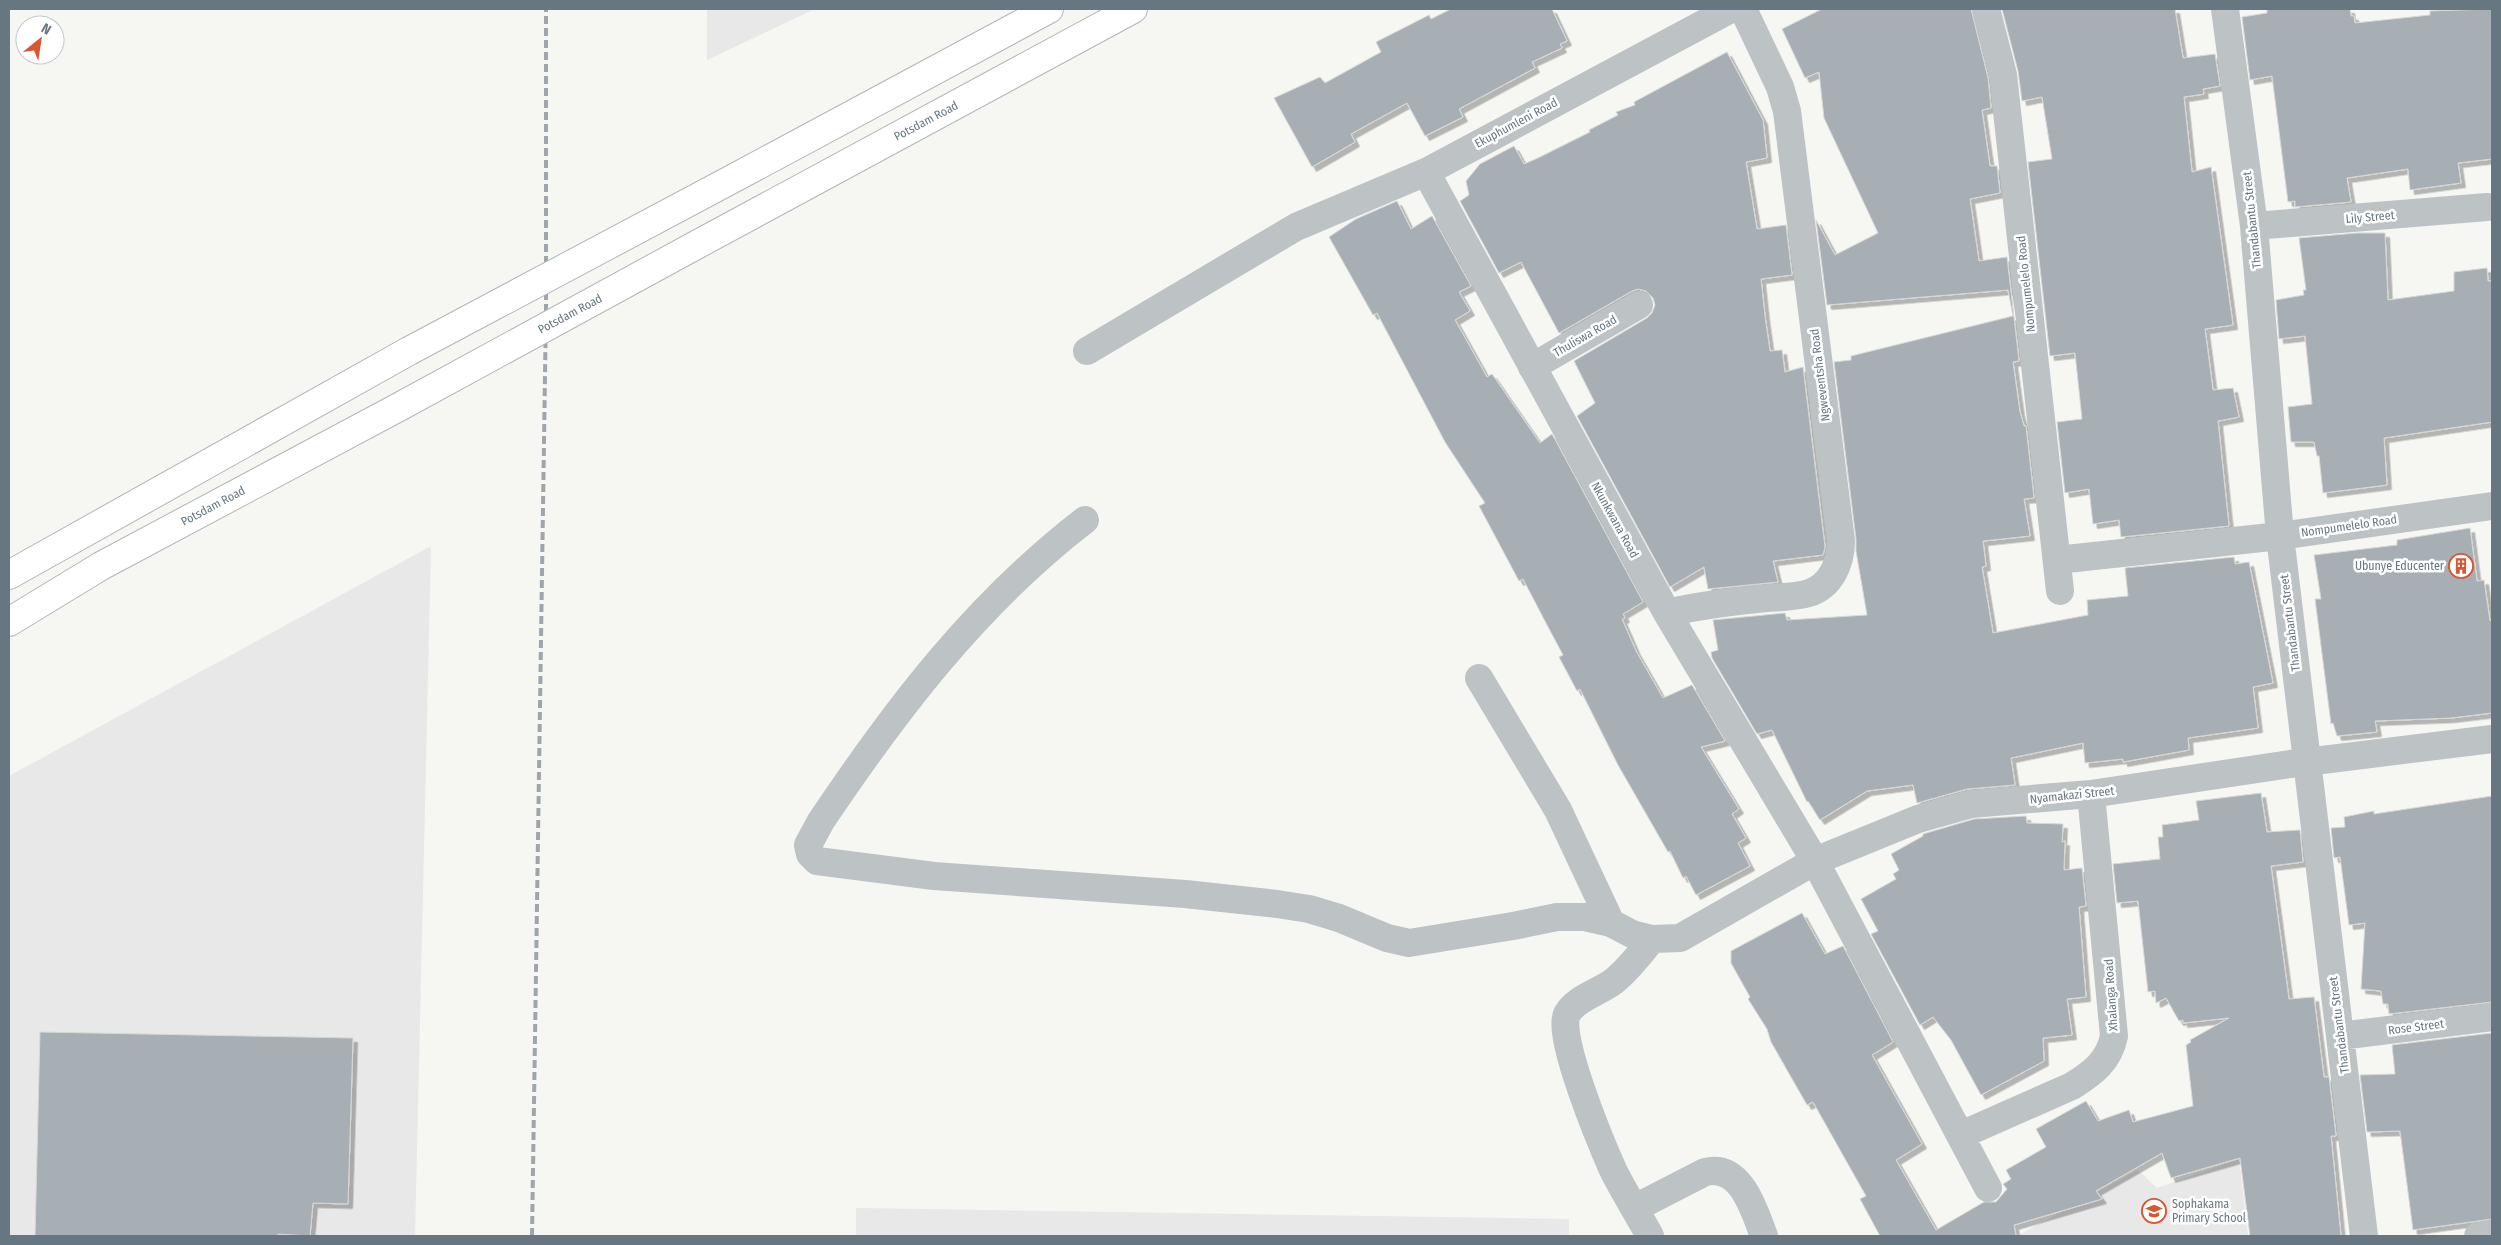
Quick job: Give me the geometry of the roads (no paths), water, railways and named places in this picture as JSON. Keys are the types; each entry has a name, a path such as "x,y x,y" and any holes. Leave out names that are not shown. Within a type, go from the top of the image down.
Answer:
{"main road":[{"path":"9,575 410,351 1049,9"},
{"name":"Potsdam Road","path":"9,622 101,566 399,407 1133,9"}],"street":[{"name":"Ekuphumleni Road","path":"1087,351 1296,227 1426,172 1731,9"},
{"name":"Ngweventsha Road","path":"1666,613 1711,604 1809,593 1826,583 1836,570 1841,555 1841,541 1787,111 1780,87 1743,9"},
{"name":"Nompumelelo Road","path":"1986,9 1991,19 2003,75 2060,591"},
{"name":"Thandabantu Street","path":"2225,9 2254,226 2280,536 2364,1236"},
{"name":"Nkunkwana Road","path":"1426,172 1666,613 1816,861"},
{"name":"Lily Street","path":"2254,226 2487,207"},
{"name":"Thuliswa Road","path":"1532,367 1639,305"},
{"name":"Nompumelelo Road","path":"2057,560 2280,536 2492,506"},
{"path":"1085,520 1046,550 988,604 920,682 821,821 808,845 810,854 817,861 934,876 1185,894 1276,904 1316,911 1339,918 1387,938 1410,943 1556,917 1585,917 1652,939 1630,967 1611,983 1573,1008 1567,1014 1565,1025 1568,1043 1587,1106 1613,1170 1650,1236"},
{"path":"1479,678 1558,810 1611,924"},
{"name":"Nyamakazi Street","path":"1652,939 1680,938 1816,861 1918,818 1971,804 2091,794 2492,739"},
{"name":"Xhalanga Road","path":"1961,1134 2072,1086 2101,1066 2112,1046 2114,1036 2110,972 2091,794"},
{"path":"1816,861 1988,1188"},
{"name":"Rose Street","path":"2340,1036 2492,1017"},
{"path":"1634,1208 1705,1172 1716,1169 1727,1173 1741,1184 1764,1236"},
{"path":"2478,1236 2492,1234"}],"railway":[{"path":"532,1236 546,309 546,9"}],"place":[{"name":"Ubunye Educenter","path":"2461,566"},
{"name":"Sophakama Primary School","path":"2154,1211"}]}
